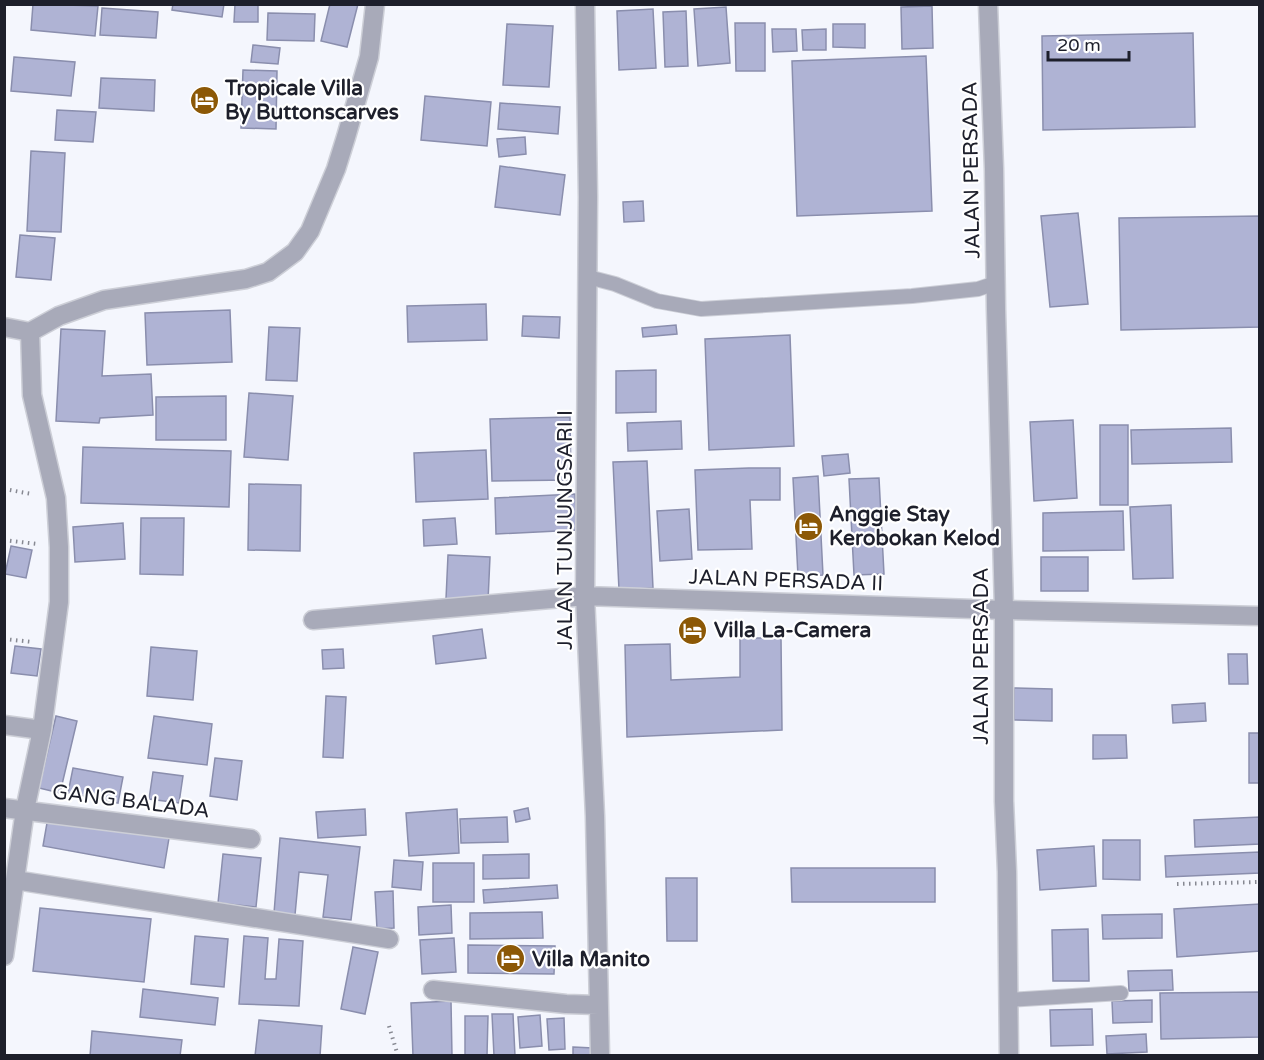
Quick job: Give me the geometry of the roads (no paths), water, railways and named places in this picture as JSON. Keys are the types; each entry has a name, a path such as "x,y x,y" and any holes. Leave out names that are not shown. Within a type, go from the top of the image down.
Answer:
{"street":[{"path":"4,327 30,332 59,316 104,300 246,279 268,272 295,252 310,231 339,158 369,57 375,4"},
{"name":"JALAN TUNJUNGSARI I","path":"585,4 588,196 585,596 595,816 600,1056"},
{"name":"JALAN PERSADA","path":"988,4 1005,610 1004,801 1009,1056"},
{"path":"4,956 26,810 42,730 59,602 56,498 32,395 30,332"},
{"name":"JALAN PERSADA II","path":"313,620 585,596 1260,616"},
{"path":"4,725 42,730"},
{"name":"GANG BALADA","path":"4,808 251,839"},
{"path":"15,880 389,939"},
{"path":"433,990 566,1004 598,1005"}],"lane":[{"path":"588,277 615,284 657,301 701,309 912,296 978,289 996,283"},
{"path":"1009,1000 1121,993"}],"place":[{"name":"Tropicale Villa By Buttonscarves","path":"204,100"},
{"name":"Anggie Stay Kerobokan Kelod","path":"808,526"},
{"name":"Villa La-Camera","path":"693,630"},
{"name":"Villa Manito","path":"511,959"}]}
